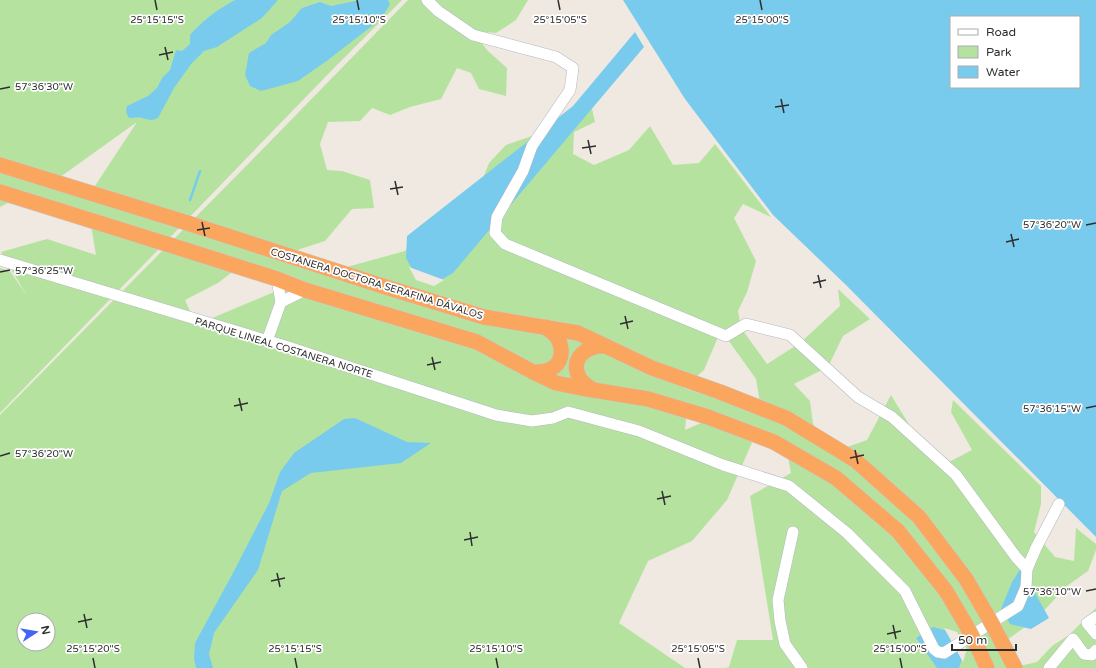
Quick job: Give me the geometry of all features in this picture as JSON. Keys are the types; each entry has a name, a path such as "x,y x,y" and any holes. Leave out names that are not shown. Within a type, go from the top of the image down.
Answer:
{"highway":[{"name":"COSTANERA DOCTORA SERAFINA DÁVALOS","path":"0,165 484,317 578,333 652,368 720,392 786,418 855,460 919,517 966,579 1015,668"},
{"path":"0,192 277,279 305,290 432,327 477,342 556,383 648,399 708,417 774,442 836,478 898,531 946,591 966,625 987,668"},
{"path":"533,372 544,371 554,367 560,360 562,351 560,344 555,335 545,327"},
{"path":"593,390 580,379 576,371 576,365 580,356 588,349 597,346 605,346"}],"street":[{"path":"427,0 438,11 473,35 556,57 572,68 570,90 532,146 523,170 497,217 495,233 505,244 726,336 746,324 790,335 858,397 892,417 956,475 1016,557 1027,569 1036,548 1059,504"},
{"name":"PARQUE LINEAL COSTANERA NORTE","path":"0,260 267,341 496,415 532,421 554,418 568,412 639,431 723,465 789,486 846,533 905,591 934,649 944,654 1018,606 1026,587 1027,569"},
{"path":"267,341 281,302 277,279"},
{"path":"281,302 305,290"},
{"path":"793,532 778,600 780,621 785,644 802,668"},
{"path":"1096,617 1087,623 1096,634"},
{"path":"1049,668 1073,639 1084,654 1092,655 1096,650"}],"green space":[{"path":"0,0 402,0 333,69 0,413 0,268 10,271 27,296 1,252 47,239 96,255 89,213 27,193 0,207","holes":["137,122 87,198 45,184 63,175"]},
{"path":"408,0 528,0 516,20 496,33 472,31 488,51 507,68 506,96 479,89 471,73 457,68 441,99 410,107 390,115 372,108 360,121 328,122 320,144 327,170 342,171 370,180 374,208 352,209 325,241 294,251 325,273 405,251 437,214 477,193 489,163 506,145 529,137 561,121 590,100 595,122 574,132 573,154 594,165 629,150 650,126 673,165 699,163 715,144 771,217 743,204 734,218 756,261 747,292 738,311 741,328 767,364 800,343 840,306 838,289 870,319 843,336 828,367 794,384 810,401 813,424 827,448 833,452 867,440 891,395 919,441 949,462 972,450 951,412 953,400 1041,486 1041,504 1034,532 1055,557 1074,561 1076,528 1096,544 1096,550 1088,571 1067,586 1036,619 1003,643 1008,668 992,668 988,661 977,668 726,668 729,667 737,640 773,640 750,496 791,473 785,441 754,438 727,500 692,541 648,561 619,623 685,668 0,668 0,415","holes":["244,263 300,281 210,319 191,313 185,300 218,283","721,330 756,379 761,409 748,409 684,388 704,370","687,409 719,415 685,430"]},
{"path":"1096,608 1096,668 1011,668 1037,662 1052,646 1069,635"}],"water":[{"path":"235,0 278,0 262,18 217,47 204,51 192,63 174,88 158,118 150,120 129,118 126,112 127,106 148,96 157,88 162,78 170,70 176,50 182,51 190,44 190,35 200,24"},
{"path":"360,0 388,0 390,4 383,16 372,26 298,81 261,91 250,86 245,75 249,53 266,43 271,35 290,22 302,8 320,2 331,6"},
{"path":"623,0 1096,0 1096,537 846,285 773,215 685,99"},
{"path":"635,32 644,47 453,273 434,284 417,278 406,258 407,236 573,106"},
{"path":"355,418 407,442 431,443 401,463 311,473 282,491 258,570 214,633 209,654 213,668 196,668 194,659 195,643 269,503 280,472 294,453 344,419"},
{"path":"1021,568 1049,618 1031,629 1010,624 1001,609 1012,582"},
{"path":"933,627 956,633 965,650 959,668 937,668 916,638"}],"pier":[{"path":"409,267 444,280 434,286 416,280"},
{"path":"944,628 957,632 967,649 963,662"}],"waterway":[{"path":"190,200 200,171"}]}
